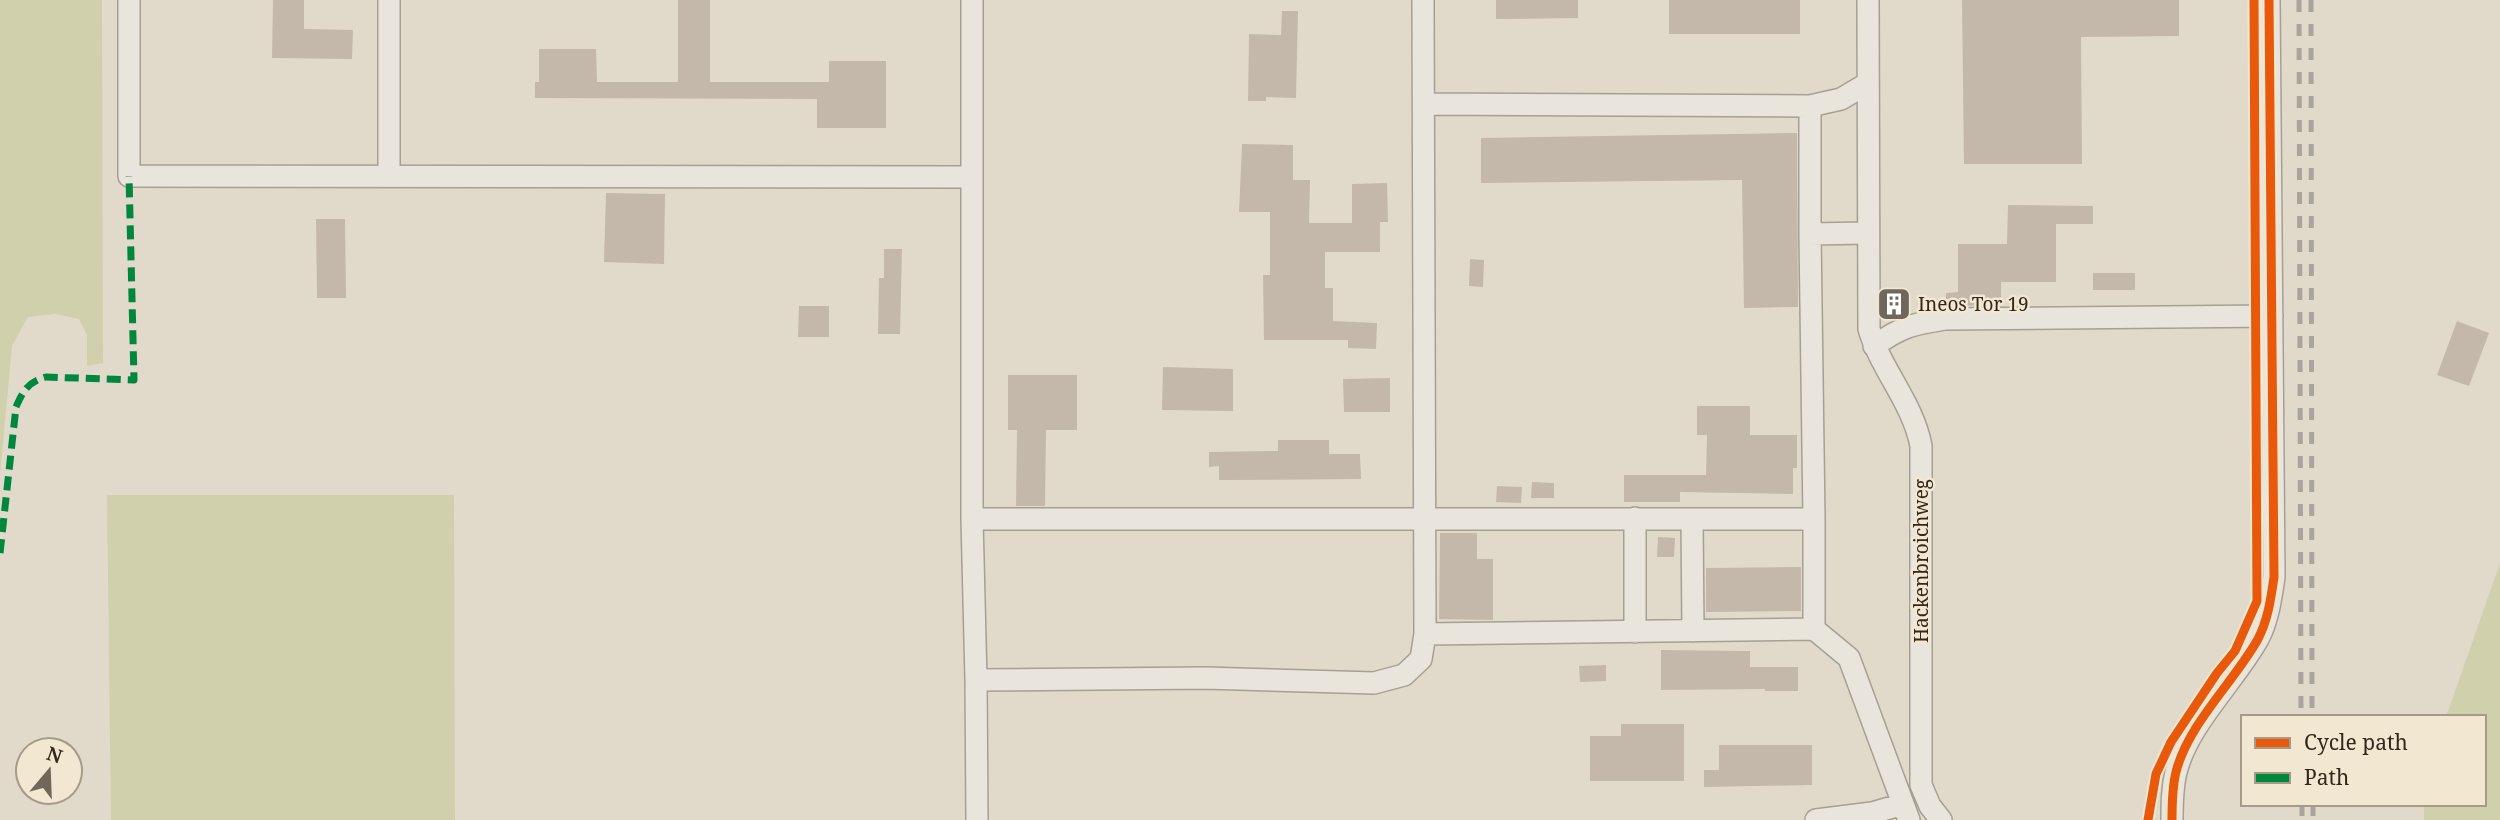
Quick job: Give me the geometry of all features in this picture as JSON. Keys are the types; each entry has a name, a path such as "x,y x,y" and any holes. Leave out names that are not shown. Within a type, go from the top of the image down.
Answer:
{"street":[{"path":"129,0 129,176 971,177"},
{"path":"389,0 389,176"},
{"path":"972,0 972,519 977,820"},
{"path":"975,680 1206,678 1374,684 1405,675 1421,659 1425,634 1423,0"},
{"name":"Hackenbroichweg","path":"1868,0 1869,328 1874,346 1918,429 1921,446 1921,785 1930,806 1941,820"},
{"path":"2172,820 2172,793 2183,752 2259,637 2270,607 2274,577 2269,0"},
{"path":"1424,104 1810,106 1841,99 1868,83"},
{"path":"1810,106 1814,629"},
{"path":"1810,234 1868,233"},
{"path":"1874,346 1898,329 1945,319 2272,316"},
{"path":"1635,518 1635,632"},
{"path":"972,519 1814,519"},
{"path":"1692,520 1693,631"},
{"path":"1425,634 1814,629 1849,658 1906,812 1816,820"}],"green space":[{"path":"0,0 102,0 103,363 87,366 87,335 79,319 56,314 28,317 12,346 0,475"},
{"path":"107,495 454,495 455,820 111,820"},
{"path":"2500,563 2500,820 2424,820 2424,806 2486,806 2486,715 2447,715"}],"building":[{"path":"273,0 304,0 304,29 353,30 352,59 272,58"},
{"path":"678,0 710,0 710,82 829,82 829,61 886,61 886,128 817,128 817,99 535,98 535,82 539,82 539,49 596,49 597,82 678,82"},
{"path":"1496,0 1578,0 1578,18 1496,19"},
{"path":"1669,0 1800,0 1800,34 1669,34"},
{"path":"1962,0 2179,0 2179,36 2081,37 2082,164 1964,164"},
{"path":"1282,11 1298,11 1296,98 1266,97 1266,101 1248,101 1249,34 1281,35"},
{"path":"1797,133 1798,307 1744,308 1742,180 1481,183 1481,138"},
{"path":"1242,144 1293,145 1293,180 1310,180 1309,223 1352,223 1352,184 1387,183 1388,222 1380,222 1380,252 1325,252 1325,288 1333,288 1333,321 1377,323 1376,349 1348,348 1348,340 1264,340 1263,275 1270,275 1270,212 1239,212"},
{"path":"606,193 665,194 664,264 604,262"},
{"path":"2008,205 2093,206 2093,224 2056,224 2056,282 2001,282 2001,305 1946,306 1946,293 1958,292 1958,244 2007,244"},
{"path":"316,219 345,219 346,298 317,298"},
{"path":"884,249 902,249 900,334 878,334 879,278 884,278"},
{"path":"1470,259 1484,260 1483,287 1469,286"},
{"path":"2093,273 2135,273 2135,290 2093,290"},
{"name":"Ineos Tor 19","path":"1882,298 1907,298 1907,313 1891,320 1882,320"},
{"path":"799,306 829,306 829,337 798,337"},
{"path":"2457,321 2489,333 2469,386 2437,375"},
{"path":"1163,367 1233,369 1233,411 1162,410"},
{"path":"1008,375 1077,375 1077,430 1046,430 1045,506 1016,506 1017,430 1008,430"},
{"path":"1390,378 1390,412 1344,412 1343,379"},
{"path":"1697,406 1750,406 1750,435 1797,435 1797,468 1793,468 1793,494 1680,492 1680,502 1624,502 1624,475 1706,475 1707,435 1697,435"},
{"path":"1278,440 1329,440 1329,454 1360,454 1361,479 1219,480 1219,466 1209,467 1209,452 1278,451"},
{"path":"1532,482 1554,483 1554,498 1531,498"},
{"path":"1497,486 1522,487 1521,503 1496,502"},
{"path":"1440,533 1477,533 1477,559 1493,559 1493,620 1439,619"},
{"path":"1658,537 1675,538 1674,557 1657,557"},
{"path":"1801,567 1801,611 1706,612 1706,568"},
{"path":"1661,650 1750,651 1750,667 1798,667 1798,691 1661,690"},
{"path":"1606,665 1606,681 1580,682 1579,666"},
{"path":"1621,724 1684,724 1684,781 1590,781 1590,736 1621,736"},
{"path":"1719,745 1812,745 1812,785 1704,787 1704,770 1719,770"}],"railway":[{"path":"2299,0 2301,715"},
{"path":"2311,0 2312,715"},
{"path":"2302,806 2302,820"},
{"path":"2313,806 2313,820"}],"marked path":[{"path":"0,553 16,407 30,384 46,377 134,380 129,176"}],"cycle path":[{"path":"2148,820 2156,774 2171,742 2235,651 2257,601 2254,0"},
{"path":"2172,820 2174,784 2182,754 2201,720 2258,639 2267,617 2274,577 2269,0"}],"place":[{"name":"Ineos Tor 19","path":"1894,304"}]}
